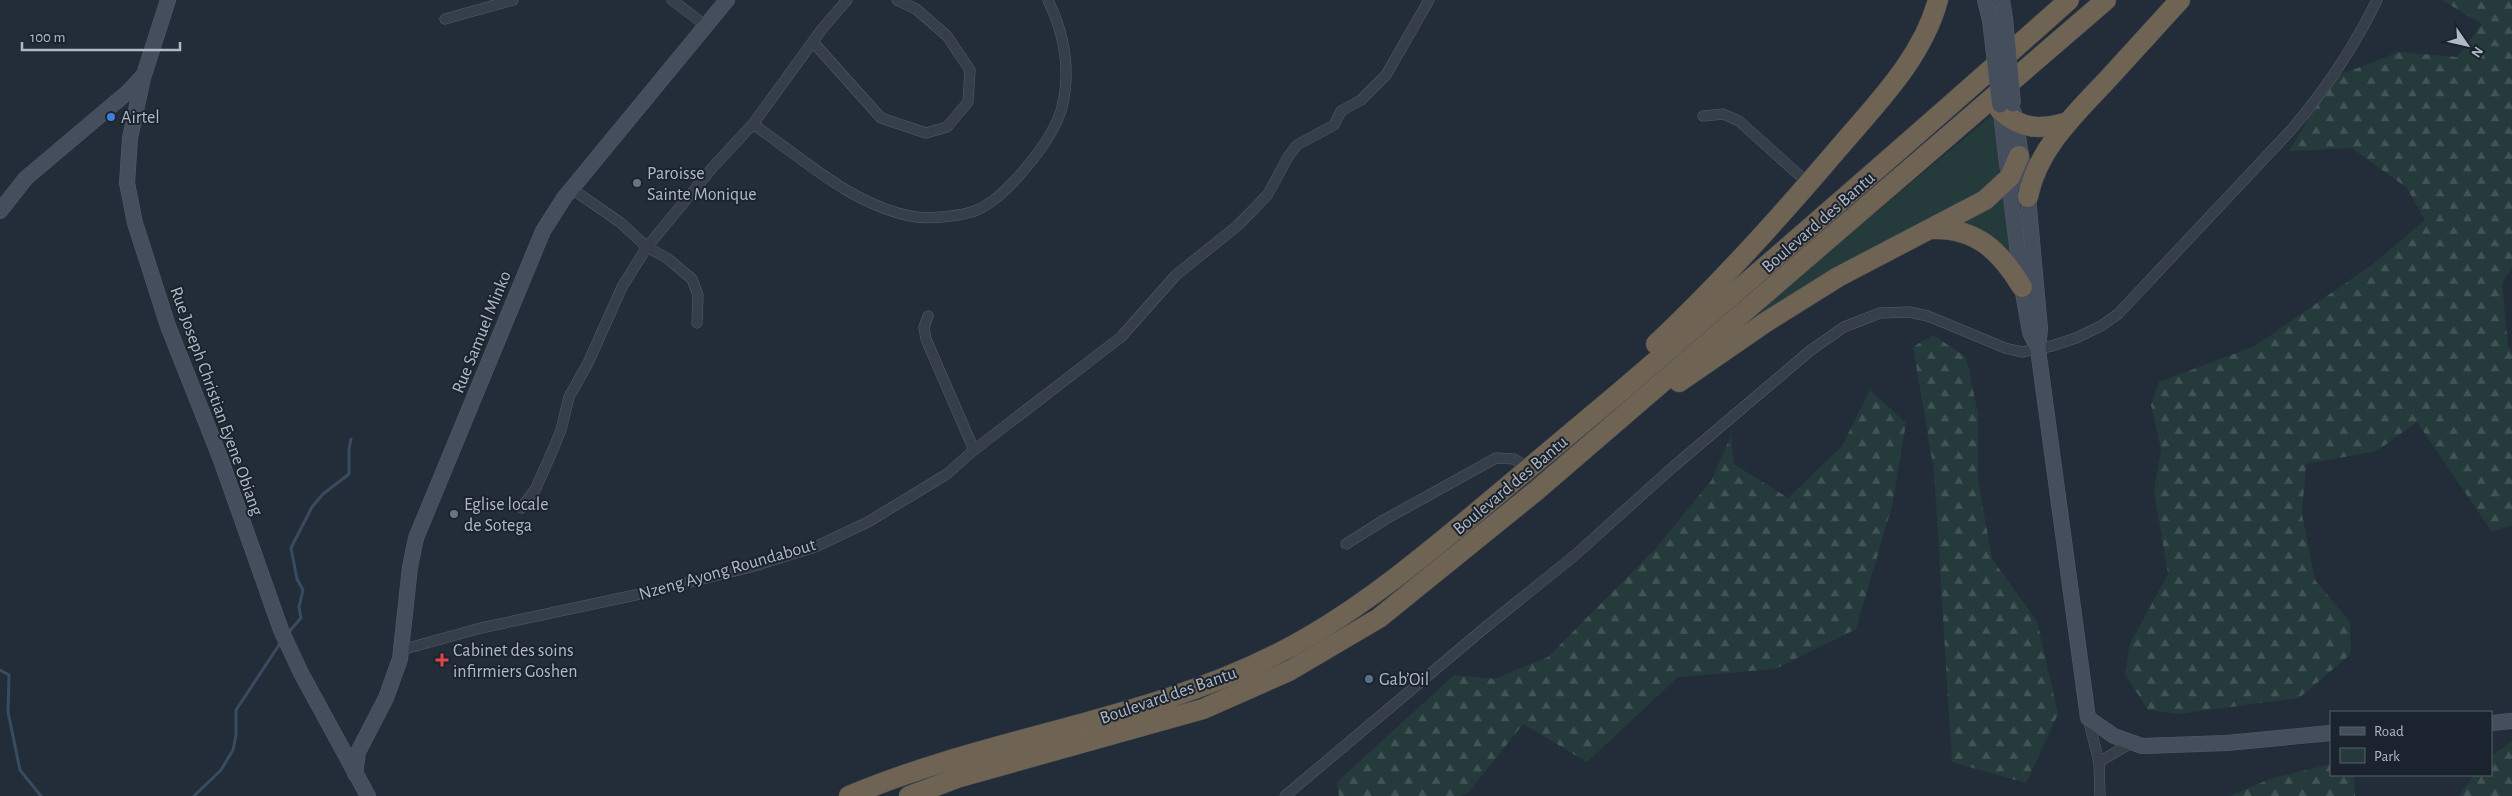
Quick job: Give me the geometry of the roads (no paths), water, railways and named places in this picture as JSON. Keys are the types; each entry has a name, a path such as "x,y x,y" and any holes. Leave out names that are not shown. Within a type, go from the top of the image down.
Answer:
{"highway":[{"path":"1566,438 1594,404 1738,264 1808,184 1900,75 1927,28 1938,0"},
{"name":"Boulevard des Bantu","path":"849,796 939,762 1131,710 1208,685 1291,646 1361,604 1417,562 1566,438 1951,106 2069,0"},
{"name":"Boulevard des Bantu","path":"909,796 960,777 1203,709 1289,672 1379,618 1536,491 2106,0"},
{"path":"2028,197 2030,183 2040,161 2068,122 2180,0"},
{"path":"2007,111 2029,127 2055,126 2068,122"},
{"path":"1536,491 1676,385 1766,322 1845,273 1986,200 2010,178 2019,156"},
{"path":"1929,229 1952,230 1982,241 1999,254 2022,287"}],"street":[{"name":"Rue Joseph Christian Eyene Obiang","path":"168,0 145,71 134,122 127,168 129,198 135,223 168,326 221,460 281,630 332,732 368,796"},
{"path":"445,19 513,0"},
{"path":"672,0 706,26"},
{"name":"Rue Samuel Minko","path":"355,774 358,752 391,685 401,650 410,567 416,538 535,248 550,218 572,189 727,0"},
{"path":"522,508 535,490 562,430 569,397 588,363 622,287 647,247 713,166 753,124 812,42 847,0"},
{"path":"812,42 881,118 926,134 947,127 968,102 970,70 947,36 916,9 897,0"},
{"path":"753,124 849,192 884,208 918,217 951,215 976,210 1002,193 1030,160 1052,132 1062,108 1066,82 1065,50 1056,17 1048,0"},
{"name":"Nzeng Ayong Roundabout","path":"401,650 481,628 654,591 751,567 815,547 868,522 947,474 974,450 1121,337 1176,275 1255,208 1268,194 1288,157 1297,145 1334,125 1341,111 1361,100 1377,86 1398,57 1428,0"},
{"path":"1986,0 1997,19"},
{"path":"2002,0 1997,19 2007,111 2010,178 2022,287 2030,332 2038,348"},
{"path":"1285,796 1487,626 1580,551 1674,467 1811,350 1844,326 1880,313 1910,312 1928,316 2015,351 2038,348 2076,338 2101,326 2118,314 2318,99 2345,59 2377,0"},
{"path":"0,210 26,178 111,104 129,91 145,71"},
{"path":"111,104 117,102 128,104 134,122"},
{"path":"2007,111 2028,197 2040,329 2038,348 2088,718 2099,762 2100,796"},
{"path":"1703,116 1723,114 1739,121 1808,184"},
{"path":"572,189 621,223 647,247 667,258 692,279 698,295 697,323"},
{"path":"928,316 924,327 926,339 974,450"},
{"path":"1346,544 1384,520 1496,458 1514,459 1528,468"},
{"path":"2088,718 2114,736 2131,744 2142,746 2226,743 2330,733"},
{"path":"2492,723 2512,721"},
{"path":"332,732 349,741 357,740 371,728"},
{"path":"2099,762 2131,744"}],"waterway":[{"path":"288,633 301,618 299,607 303,590 297,579 291,548 312,507 323,494 349,474 351,439"},
{"path":"194,796 221,770 233,750 236,735 236,710 281,642"},
{"path":"0,670 9,675 8,712 20,770 41,796"}],"place":[{"name":"Airtel","path":"111,117"},
{"name":"Paroisse Sainte Monique","path":"637,183"},
{"name":"Eglise locale de Sotega","path":"454,514"},
{"name":"Cabinet des soins infirmiers Goshen","path":"442,660"},
{"name":"Gab’Oil","path":"1369,679"}]}
